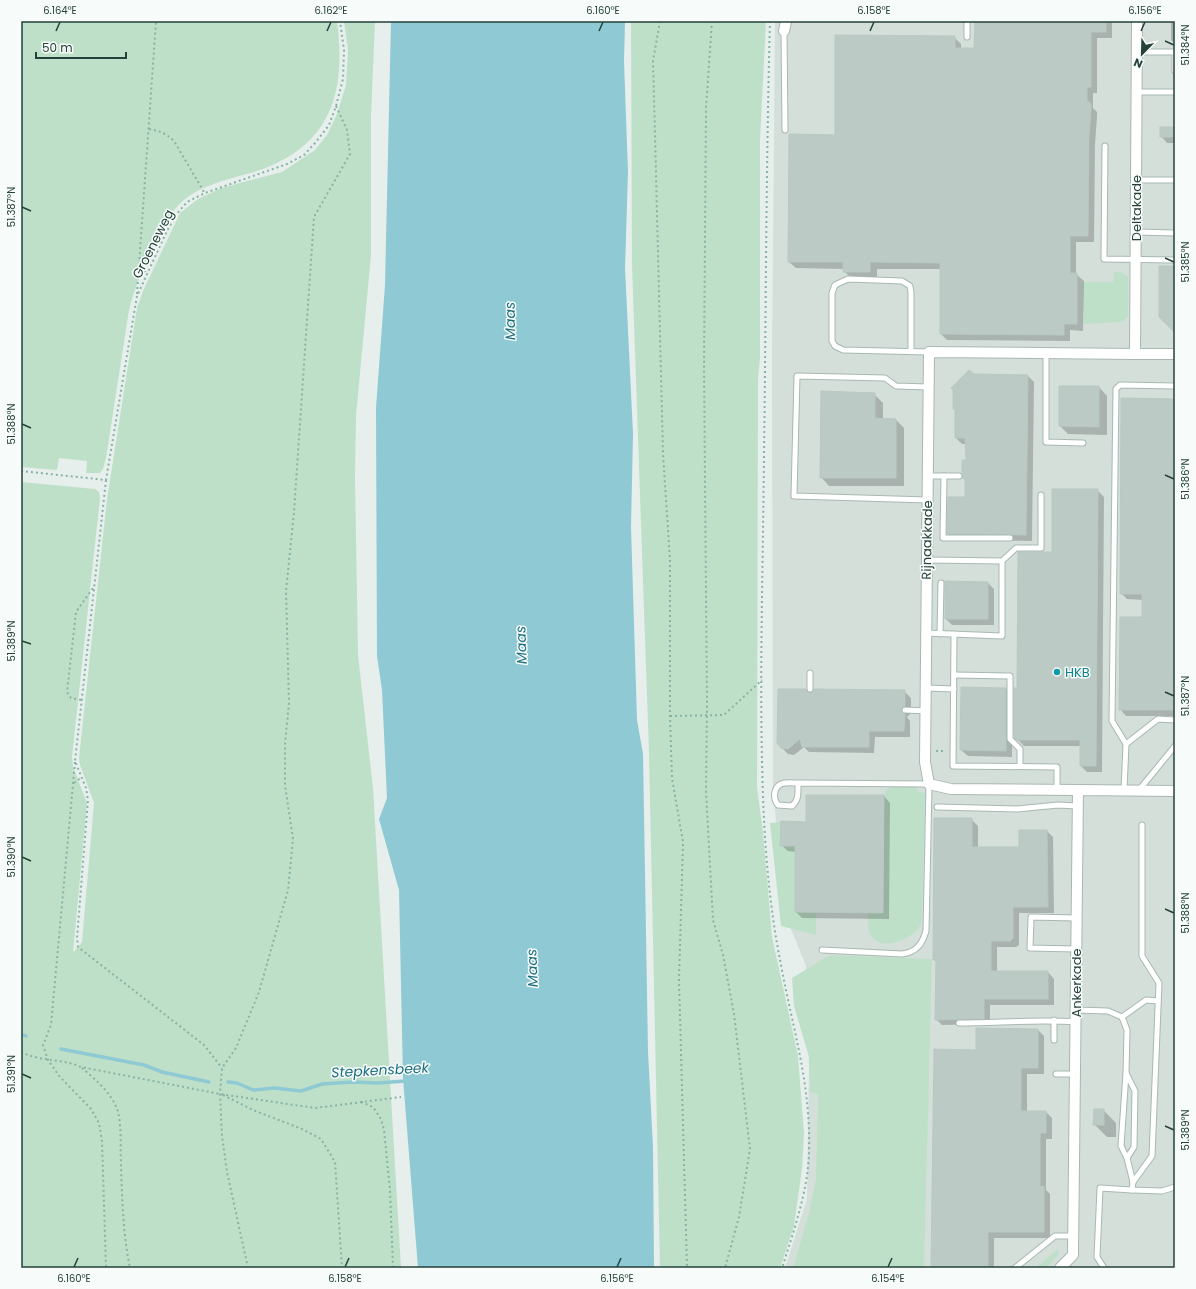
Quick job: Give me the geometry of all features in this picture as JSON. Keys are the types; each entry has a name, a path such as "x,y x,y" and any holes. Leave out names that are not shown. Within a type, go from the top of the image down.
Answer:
{"street":[{"name":"Deltakade","path":"1135,354 1137,21"},
{"path":"929,352 1175,354"},
{"name":"Rijnaakkade","path":"929,352 925,762 929,784"},
{"path":"929,784 951,789 1175,791"},
{"name":"Ankerkade","path":"1060,1268 1073,1255 1074,1236 1078,790"}],"lane":[{"path":"967,21 967,37"},
{"path":"785,26 785,130"},
{"path":"1137,52 1175,52 1174,72"},
{"path":"1137,92 1175,92"},
{"path":"1105,146 1104,259 1175,260"},
{"path":"1136,180 1175,180"},
{"path":"1136,232 1175,233"},
{"path":"911,352 910,286 902,281 848,279 835,285 832,293 832,341 835,346 843,350 883,350 911,352 929,352"},
{"path":"1046,354 1046,442 1083,443"},
{"path":"928,387 896,386 885,378 797,376 794,496 928,500"},
{"path":"1124,790 1126,744 1112,721 1116,389 1120,385 1175,386"},
{"path":"928,476 959,476"},
{"path":"944,476 943,538 1010,538"},
{"path":"927,560 1002,561 1016,548 1041,548 1041,495"},
{"path":"926,633 1002,636 1002,561"},
{"path":"940,634 941,583"},
{"path":"954,634 953,766 1057,767 1057,790"},
{"path":"810,673 810,689"},
{"path":"954,675 1010,676 1010,739 1020,749 1020,766"},
{"path":"926,688 954,689"},
{"path":"905,710 926,712"},
{"path":"1126,744 1158,719 1175,720"},
{"path":"1138,791 1175,746"},
{"path":"798,783 798,797 796,803 792,806 778,805 775,801 774,794 781,784 798,783 929,784 926,931 923,941 913,952 902,954 822,950"},
{"path":"937,807 1016,809 1058,805 1077,806"},
{"path":"1133,1182 1152,1156 1159,983 1142,956 1142,825"},
{"path":"1076,918 1030,917 1030,948 1076,950"},
{"path":"1122,1017 1146,1000 1158,1001"},
{"path":"1076,1010 1108,1010 1122,1017 1127,1030 1126,1073 1121,1146 1127,1158 1133,1182 1132,1190"},
{"path":"959,1023 1054,1020 1076,1022"},
{"path":"1054,1020 1054,1040"},
{"path":"1126,1073 1135,1091 1134,1148 1127,1158"},
{"path":"1056,1074 1075,1074"},
{"path":"1104,1268 1097,1257 1100,1188 1162,1191 1175,1187"},
{"path":"1015,1268 1055,1236 1074,1236"}],"path":[{"path":"137,296 156,21"},
{"name":"Groeneweg","path":"48,1060 43,1045 51,1025 81,700 106,480 137,296 162,240 176,215 187,202 205,193 287,164 304,155 329,125 336,106 342,79 344,50 340,21"},
{"path":"660,21 653,68 663,446 670,560 670,716 672,778 684,842 679,980 686,1268"},
{"path":"712,21 706,108 704,367 707,716 706,792 714,920 723,955 734,1014 750,1149 739,1217 725,1268"},
{"path":"770,21 762,680 763,794 767,862 781,966 798,1040 809,1110 809,1155 803,1200 782,1268"},
{"path":"248,1268 227,1172 222,1136 220,1094 222,1068 236,1048 259,992 288,890 293,839 285,785 284,744 289,703 286,591 294,512 314,217 350,154 347,130 336,106"},
{"path":"149,129 161,131 174,141 205,193"},
{"path":"139,262 147,274"},
{"path":"21,471 106,480"},
{"path":"81,700 71,698 67,692 76,612 94,587"},
{"path":"670,716 724,715 762,680"},
{"path":"75,761 82,777 88,800 83,879 77,938 78,947 204,1044 222,1068"},
{"path":"74,783 82,777"},
{"path":"21,1052 34,1058 73,1063 81,1067 96,1080 112,1099 118,1112 126,1250 130,1268"},
{"path":"48,1060 60,1077 91,1109 99,1123 102,1141 106,1268"},
{"path":"81,1067 220,1094 315,1108 401,1097"},
{"path":"220,1094 253,1110 302,1128 321,1139 335,1162 342,1268"},
{"path":"361,1102 373,1107 381,1119 384,1130 390,1190 393,1268"}],"shaded area":[{"path":"775,21 1175,21 1175,1268 785,1268 807,1199 809,1065 806,966 784,912 773,787 772,360"}],"green space":[{"path":"21,21 337,21 339,69 336,91 330,111 320,129 305,144 287,158 263,169 222,181 193,194 175,209 158,235 143,268 129,310 106,458 103,469 100,473 86,473 87,461 59,458 57,470 21,467"},
{"path":"344,21 375,21 371,116 371,255 356,416 355,477 358,655 373,788 401,1268 21,1268 21,482 95,489 99,492 100,498 72,757 73,767 87,803 73,953 82,942 94,803 80,765 79,758 107,499 137,308 143,291 180,213 198,199 221,188 282,172 315,150 327,135 337,114 346,85 348,50"},
{"path":"631,21 766,21 760,141 757,787 763,832 772,937 798,1056 804,1133 802,1169 794,1226 780,1268 660,1268 649,753 632,265"},
{"path":"1114,272 1121,272 1128,277 1128,316 1122,322 1084,324 1083,282 1113,282"},
{"path":"891,787 916,787 917,791 925,793 922,920 919,928 914,933 902,940 889,944 876,941 870,935 868,913 883,913 884,796 886,790"},
{"path":"781,822 781,846 797,846 796,912 816,913 816,935 781,926 770,823"},
{"path":"830,955 932,959 924,1268 793,1268 809,1213 816,1179 818,1094 810,1092 809,1057 794,1006 792,978"},
{"path":"1057,1250 1059,1254 1046,1268 1035,1268"}],"water":[{"name":"Maas","path":"391,21 625,21 624,61 628,172 625,268 633,434 631,527 637,720 643,754 648,1052 653,1147 654,1268 418,1268 403,1078 399,890 379,819 387,798 382,690 377,656 376,408 385,285"}],"building":[{"path":"975,21 1106,21 1106,32 1091,32 1091,87 1087,87 1087,100 1091,104 1089,137 1088,236 1070,236 1070,273 1077,273 1077,324 1064,324 1064,335 940,334 940,263 870,262 870,272 843,272 843,262 788,262 789,134 835,135 835,35 955,36 955,48 974,48"},
{"path":"1160,127 1175,127 1175,137 1160,137"},
{"path":"1159,266 1175,266 1175,333 1159,317"},
{"path":"969,370 974,374 1028,375 1026,535 947,534 948,497 965,497 965,478 962,478 962,460 966,460 965,438 955,438 955,409 953,409 953,390 951,388"},
{"path":"1059,386 1099,386 1099,427 1059,426"},
{"path":"821,391 875,393 875,418 896,419 896,478 820,478"},
{"path":"1121,398 1175,399 1175,710 1119,710 1120,617 1142,617 1142,594 1120,594"},
{"name":"HKB","path":"1052,489 1098,489 1096,766 1080,766 1080,740 1016,740 1014,737 1014,688 1017,688 1018,552 1052,552"},
{"path":"945,581 988,582 988,619 945,619"},
{"path":"961,687 1006,688 1006,751 960,750"},
{"path":"778,689 806,689 810,693 814,689 905,690 905,706 901,710 905,714 904,731 869,731 869,747 802,747 800,739 788,749 781,748 777,743"},
{"path":"806,795 884,795 883,913 795,912 795,846 780,846 781,821 806,822"},
{"path":"934,818 972,818 972,847 1019,847 1019,830 1047,830 1048,907 1013,907 1013,938 1010,941 991,941 991,971 1048,971 1048,999 984,999 984,1019 935,1020 936,960 933,960"},
{"path":"976,1028 1038,1029 1038,1068 1021,1068 1021,1111 1046,1111 1046,1133 1040,1133 1040,1187 1044,1186 1044,1232 988,1232 988,1268 931,1268 934,1049 976,1050"},
{"path":"1094,1109 1104,1109 1104,1125 1093,1125"}],"waterway":[{"name":"Stepkensbeek","path":"21,1034 26,1036"},
{"name":"Stepkensbeek","path":"61,1049 144,1065 162,1072 209,1082"},
{"name":"Stepkensbeek","path":"228,1082 237,1083 253,1090 274,1088 301,1091 322,1084 406,1081"}],"place":[{"name":"HKB","path":"1057,672"}]}
